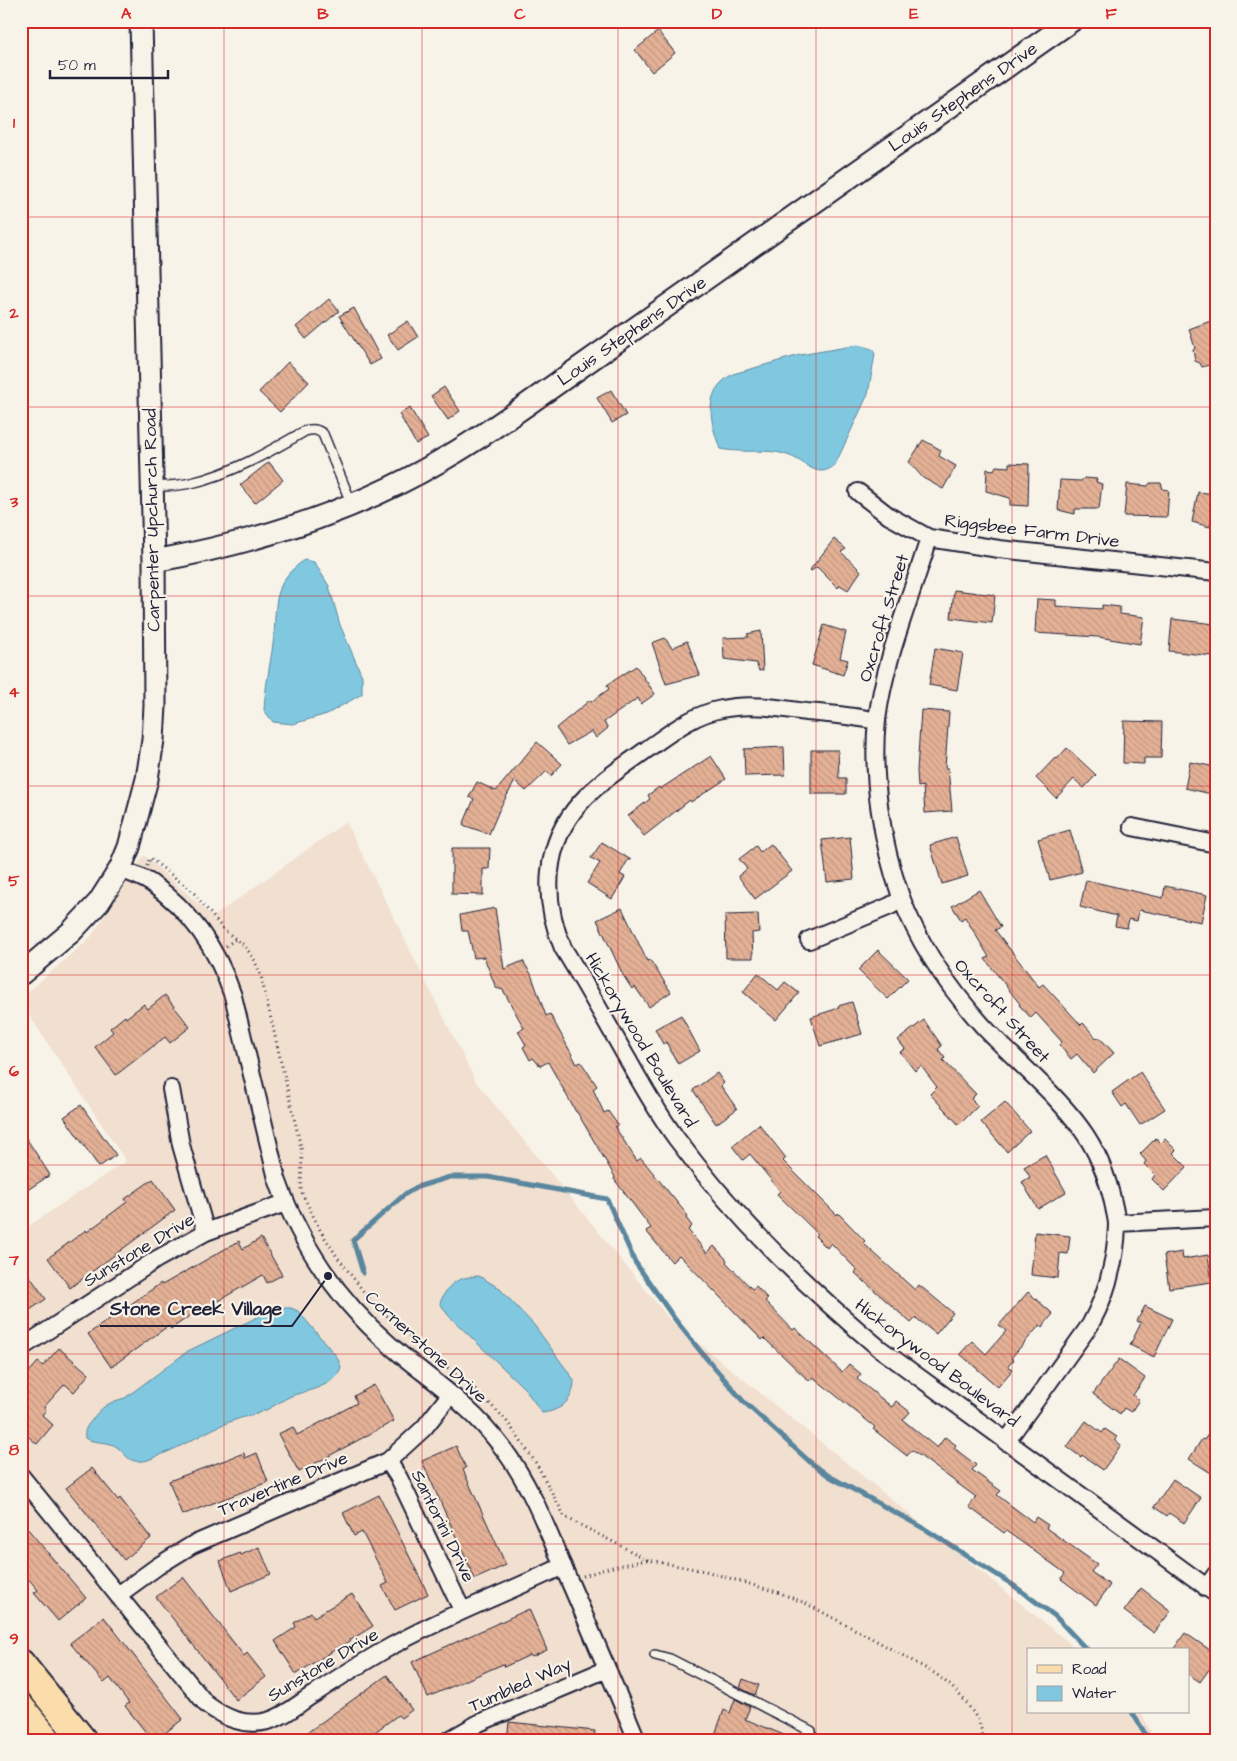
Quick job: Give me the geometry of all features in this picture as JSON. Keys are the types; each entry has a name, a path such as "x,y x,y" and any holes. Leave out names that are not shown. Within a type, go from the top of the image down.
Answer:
{"main road":[{"path":"21,1663 83,1740"},
{"path":"21,1707 48,1740"}],"street":[{"name":"Carpenter Upchurch Road","path":"21,974 71,932 99,902 120,869 129,847 147,779 153,740 155,706 154,561 141,21"},
{"name":"Louis Stephens Drive","path":"154,561 260,537 352,504 442,461 485,434 1071,21"},
{"name":"Riggsbee Farm Drive","path":"858,492 889,516 929,538 999,549 1216,572"},
{"name":"Oxcroft Street","path":"929,538 886,674 877,721 876,750 881,812 888,853 902,899 920,939 939,971 984,1026 1071,1116 1090,1140 1103,1169 1117,1223 1110,1277 1098,1310 1076,1346 1006,1442"},
{"name":"Hickorywood Boulevard","path":"877,721 775,708 742,706 721,709 687,722 611,776 573,811 557,841 549,881 552,916 563,948 650,1098 676,1138 720,1194 806,1282 854,1328 879,1348 1211,1591"},
{"path":"1132,827 1216,844"},
{"name":"Cornerstone Drive","path":"120,869 150,882 169,897 189,916 216,954 233,996 276,1180 305,1242 322,1269 354,1311 391,1347 464,1405 482,1424 519,1472 535,1502 637,1740"},
{"path":"809,940 890,906 902,899"},
{"path":"171,1089 181,1145 206,1232"},
{"name":"Sunstone Drive","path":"21,1348 157,1258 206,1232 285,1202"},
{"path":"1117,1223 1216,1218"},
{"name":"Travertine Drive","path":"118,1595 158,1566 192,1545 388,1461 424,1428 450,1395"},
{"name":"Santorini Drive","path":"388,1461 399,1478 462,1610"},
{"name":"Sunstone Drive","path":"23,1482 206,1704 220,1715 233,1721 251,1723 269,1720 289,1711 380,1652 462,1610 563,1566"},
{"path":"1211,1591 1216,1574"},
{"name":"Tumbled Way","path":"449,1740 495,1716 607,1669"}],"lane":[{"path":"152,487 177,486 216,476 312,429 319,430 323,434 352,504"},
{"path":"655,1655 670,1659 811,1731 811,1740"}],"path":[{"path":"150,858 192,892 224,930 245,946 255,961 264,986 302,1152 301,1191 320,1230 336,1255 376,1306 422,1348 476,1390 506,1420 536,1463 565,1517 648,1560 705,1571 780,1593 804,1603 875,1640 936,1674 952,1687 966,1702 978,1721 984,1740"},
{"path":"580,1577 608,1568 648,1560"}],"shaded area":[{"path":"346,822 476,1082 671,1321 1076,1648 1027,1648 1027,1714 1142,1714 1155,1740 58,1740 21,1695 21,1231 126,1161 21,1003 21,998 91,937 144,855 213,917"}],"water":[{"path":"858,345 872,349 875,354 868,394 835,465 829,469 818,471 790,456 778,452 720,449 713,428 711,407 716,389 723,381 733,374 800,355"},
{"path":"304,560 314,562 329,586 340,625 362,676 362,694 327,714 293,724 273,722 264,710 278,593 285,578"},
{"path":"479,1276 499,1288 534,1325 574,1380 569,1399 555,1410 542,1413 525,1389 448,1315 440,1303 447,1290 455,1282"},
{"path":"276,1308 291,1308 298,1311 337,1357 341,1367 333,1379 320,1387 291,1396 264,1411 223,1425 146,1460 133,1461 113,1445 85,1438 87,1426 106,1406 114,1401 125,1398 188,1351"}],"building":[{"path":"658,31 675,53 652,72 635,50"},
{"path":"329,299 339,311 306,339 296,327"},
{"path":"354,308 381,359 370,365 339,316"},
{"path":"1216,319 1216,363 1202,367 1200,363 1195,361 1193,350 1195,348 1189,329"},
{"path":"408,321 418,337 398,350 387,335"},
{"path":"288,362 309,382 280,412 259,392"},
{"path":"444,387 460,411 448,420 431,396"},
{"path":"611,390 626,415 612,423 597,398"},
{"path":"410,408 428,438 416,444 399,414"},
{"path":"923,440 941,450 939,456 956,466 943,489 923,478 909,462"},
{"path":"269,462 283,480 255,503 240,485"},
{"path":"1009,463 1029,464 1028,506 1010,505 1010,498 986,491 987,469 994,470 996,466 1009,467"},
{"path":"1084,478 1097,479 1096,482 1102,484 1099,509 1075,509 1075,514 1058,510 1060,480 1081,481"},
{"path":"1150,483 1161,483 1163,489 1169,490 1167,517 1124,516 1127,484 1148,486"},
{"path":"1198,492 1216,494 1216,521 1211,521 1210,527 1192,522"},
{"path":"834,539 846,549 841,552 861,571 848,590 840,585 838,588 817,567 810,570"},
{"path":"954,590 995,595 992,623 951,618"},
{"path":"1037,599 1056,600 1056,606 1102,609 1102,605 1120,607 1120,614 1144,617 1140,644 1098,637 1035,633"},
{"path":"1172,619 1215,624 1212,656 1169,651"},
{"path":"824,625 846,632 840,658 848,660 843,675 812,665"},
{"path":"761,631 763,670 759,671 756,663 724,659 723,638 749,637 747,634"},
{"path":"665,638 672,648 687,641 700,675 666,684 652,643"},
{"path":"935,648 963,653 957,690 929,685"},
{"path":"636,666 655,694 641,704 638,698 604,722 608,728 596,738 592,731 567,745 556,728 590,700 591,702 609,689 607,685"},
{"path":"921,710 949,712 945,768 948,768 952,811 925,813 923,786 918,787 917,771"},
{"path":"1124,721 1162,722 1161,758 1144,758 1144,764 1123,763"},
{"path":"537,742 562,764 551,776 547,771 526,791 515,781 500,808 489,834 463,825 474,799 469,797 477,782 496,791"},
{"path":"784,747 785,775 745,776 744,749"},
{"path":"1067,748 1096,775 1084,788 1074,779 1056,798 1036,778"},
{"path":"811,750 838,750 839,778 846,778 846,794 811,794"},
{"path":"711,756 726,779 691,802 690,800 644,836 628,816 650,799 648,795 659,787 660,789"},
{"path":"1190,762 1216,767 1216,795 1185,788"},
{"path":"1070,830 1082,872 1050,880 1038,839"},
{"path":"850,837 854,879 827,882 822,840"},
{"path":"956,837 968,876 942,884 930,845"},
{"path":"602,842 631,860 628,860 620,874 625,877 612,899 587,883 600,863 591,858"},
{"path":"771,844 792,871 755,899 738,876 747,869 739,859 756,846 760,852"},
{"path":"452,848 490,848 489,869 483,869 483,895 452,894"},
{"path":"1086,880 1163,898 1165,886 1207,895 1201,922 1139,910 1137,921 1129,919 1127,928 1115,926 1117,916 1080,907"},
{"path":"979,890 1001,927 995,930 1039,987 1043,984 1081,1025 1083,1023 1097,1039 1099,1037 1114,1053 1093,1073 1077,1054 1071,1059 1059,1045 1062,1042 1036,1013 1031,1018 985,959 989,957 965,917 961,920 952,906"},
{"path":"495,908 504,969 523,961 531,974 546,1016 550,1014 577,1064 581,1062 597,1086 593,1089 604,1113 608,1111 618,1125 615,1127 637,1161 641,1158 688,1216 686,1218 692,1226 688,1230 707,1253 714,1246 727,1260 726,1262 752,1289 756,1286 768,1299 765,1301 793,1330 795,1328 842,1372 849,1364 861,1374 857,1379 892,1407 896,1401 910,1412 903,1420 937,1448 945,1437 956,1445 954,1448 976,1465 972,1470 1001,1491 997,1495 1033,1522 1036,1517 1048,1525 1046,1528 1097,1564 1091,1572 1110,1585 1096,1605 1061,1579 1065,1573 1006,1531 1004,1533 969,1507 976,1497 912,1450 907,1456 873,1429 875,1427 813,1377 809,1381 764,1338 762,1340 679,1255 672,1262 646,1231 651,1228 614,1179 615,1177 548,1062 540,1066 533,1058 530,1060 523,1047 526,1045 518,1031 524,1028 503,990 496,988 484,957 474,958 468,931 462,931 460,915"},
{"path":"622,908 647,961 650,960 671,992 649,1007 635,987 632,989 623,975 597,920"},
{"path":"758,914 759,932 752,933 753,958 726,958 725,915"},
{"path":"878,950 908,979 888,999 858,970"},
{"path":"758,973 778,990 785,982 799,993 776,1020 743,992"},
{"path":"165,995 190,1027 170,1043 165,1037 116,1075 95,1047 113,1032 110,1028 125,1016 126,1018 144,1004 148,1009"},
{"path":"852,1002 862,1034 820,1046 811,1017"},
{"path":"681,1015 700,1051 678,1064 666,1042 663,1044 655,1029"},
{"path":"924,1020 942,1046 938,1049 945,1058 943,1060 976,1094 971,1099 978,1106 959,1125 930,1094 937,1087 921,1066 915,1071 900,1052 905,1049 898,1040"},
{"path":"1140,1072 1165,1109 1140,1125 1126,1104 1122,1107 1112,1092"},
{"path":"717,1073 724,1083 721,1086 737,1109 716,1124 693,1090"},
{"path":"1005,1102 1030,1131 1007,1152 981,1122"},
{"path":"81,1105 116,1155 99,1167 64,1117"},
{"path":"759,1124 786,1158 783,1161 837,1215 838,1213 865,1241 863,1243 915,1290 919,1285 953,1313 936,1334 916,1318 911,1323 855,1273 857,1270 831,1243 827,1248 815,1236 817,1233 777,1194 780,1191 750,1154 743,1160 732,1146"},
{"path":"21,1130 50,1175 29,1189 21,1177"},
{"path":"1156,1138 1161,1143 1165,1139 1176,1150 1173,1153 1187,1167 1164,1191 1152,1179 1155,1175 1144,1164 1146,1161 1140,1154"},
{"path":"1045,1155 1066,1192 1038,1209 1022,1182 1030,1177 1024,1167"},
{"path":"153,1179 175,1210 70,1288 48,1258 127,1202 125,1199"},
{"path":"1035,1232 1070,1236 1068,1254 1060,1253 1058,1278 1031,1275"},
{"path":"261,1238 282,1275 267,1283 263,1275 202,1310 201,1308 171,1329 168,1326 111,1367 88,1334 161,1283 162,1285 239,1241 243,1249"},
{"path":"1182,1252 1183,1259 1208,1255 1212,1282 1169,1288 1164,1255"},
{"path":"21,1264 46,1299 21,1316"},
{"path":"1028,1292 1053,1314 1042,1327 1040,1325 1011,1358 1014,1360 1008,1366 1013,1369 998,1387 960,1354 972,1341 986,1354 1006,1331 999,1325"},
{"path":"1145,1306 1172,1319 1154,1357 1130,1345 1141,1323 1137,1321"},
{"path":"59,1348 89,1374 74,1392 65,1384 44,1407 46,1410 42,1415 53,1425 37,1444 21,1430 21,1381 38,1362 43,1366"},
{"path":"1119,1359 1145,1378 1133,1395 1139,1400 1131,1412 1124,1408 1120,1414 1093,1394"},
{"path":"374,1385 394,1421 299,1472 278,1434 293,1427 297,1435 357,1403 354,1396"},
{"path":"1086,1421 1102,1433 1105,1429 1117,1437 1115,1440 1121,1445 1103,1470 1067,1447"},
{"path":"1216,1423 1216,1467 1211,1473 1189,1459 1202,1439 1204,1440"},
{"path":"456,1446 466,1468 463,1470 506,1565 475,1579 422,1461"},
{"path":"244,1453 245,1458 257,1453 268,1482 182,1515 169,1481"},
{"path":"92,1468 118,1500 120,1498 151,1538 124,1560 66,1488"},
{"path":"1173,1479 1201,1498 1184,1523 1169,1513 1167,1516 1154,1507"},
{"path":"379,1495 428,1594 395,1610 382,1586 388,1583 362,1532 354,1536 343,1513"},
{"path":"21,1521 86,1598 58,1621 34,1593 38,1590 21,1570"},
{"path":"259,1547 271,1574 231,1591 220,1561"},
{"path":"183,1577 244,1656 247,1653 266,1677 236,1700 156,1597"},
{"path":"1141,1588 1171,1611 1154,1633 1124,1611"},
{"path":"352,1594 373,1626 296,1674 275,1641 296,1627 294,1623 311,1612 314,1617"},
{"path":"529,1609 547,1650 532,1657 530,1655 504,1667 503,1664 428,1697 412,1662"},
{"path":"104,1617 183,1719 156,1740 152,1740 125,1706 129,1703 110,1678 104,1683 70,1643"},
{"path":"1185,1633 1216,1654 1216,1660 1200,1682 1190,1675 1190,1648 1174,1648"},
{"path":"387,1675 412,1710 401,1718 398,1715 364,1740 297,1740"},
{"path":"743,1679 759,1685 755,1695 740,1688"},
{"path":"735,1699 750,1707 745,1719 796,1740 713,1740 724,1710 730,1713"},
{"path":"509,1722 595,1731 594,1740 507,1740"}],"waterway":[{"path":"363,1273 353,1240 405,1194 417,1187 450,1177 488,1177 607,1199 635,1262 674,1318 743,1401 810,1462 829,1476 925,1529 1013,1585 1055,1616 1085,1648"},
{"path":"1133,1714 1149,1740"}],"place":[{"name":"Stone Creek Village","path":"328,1276"}]}
